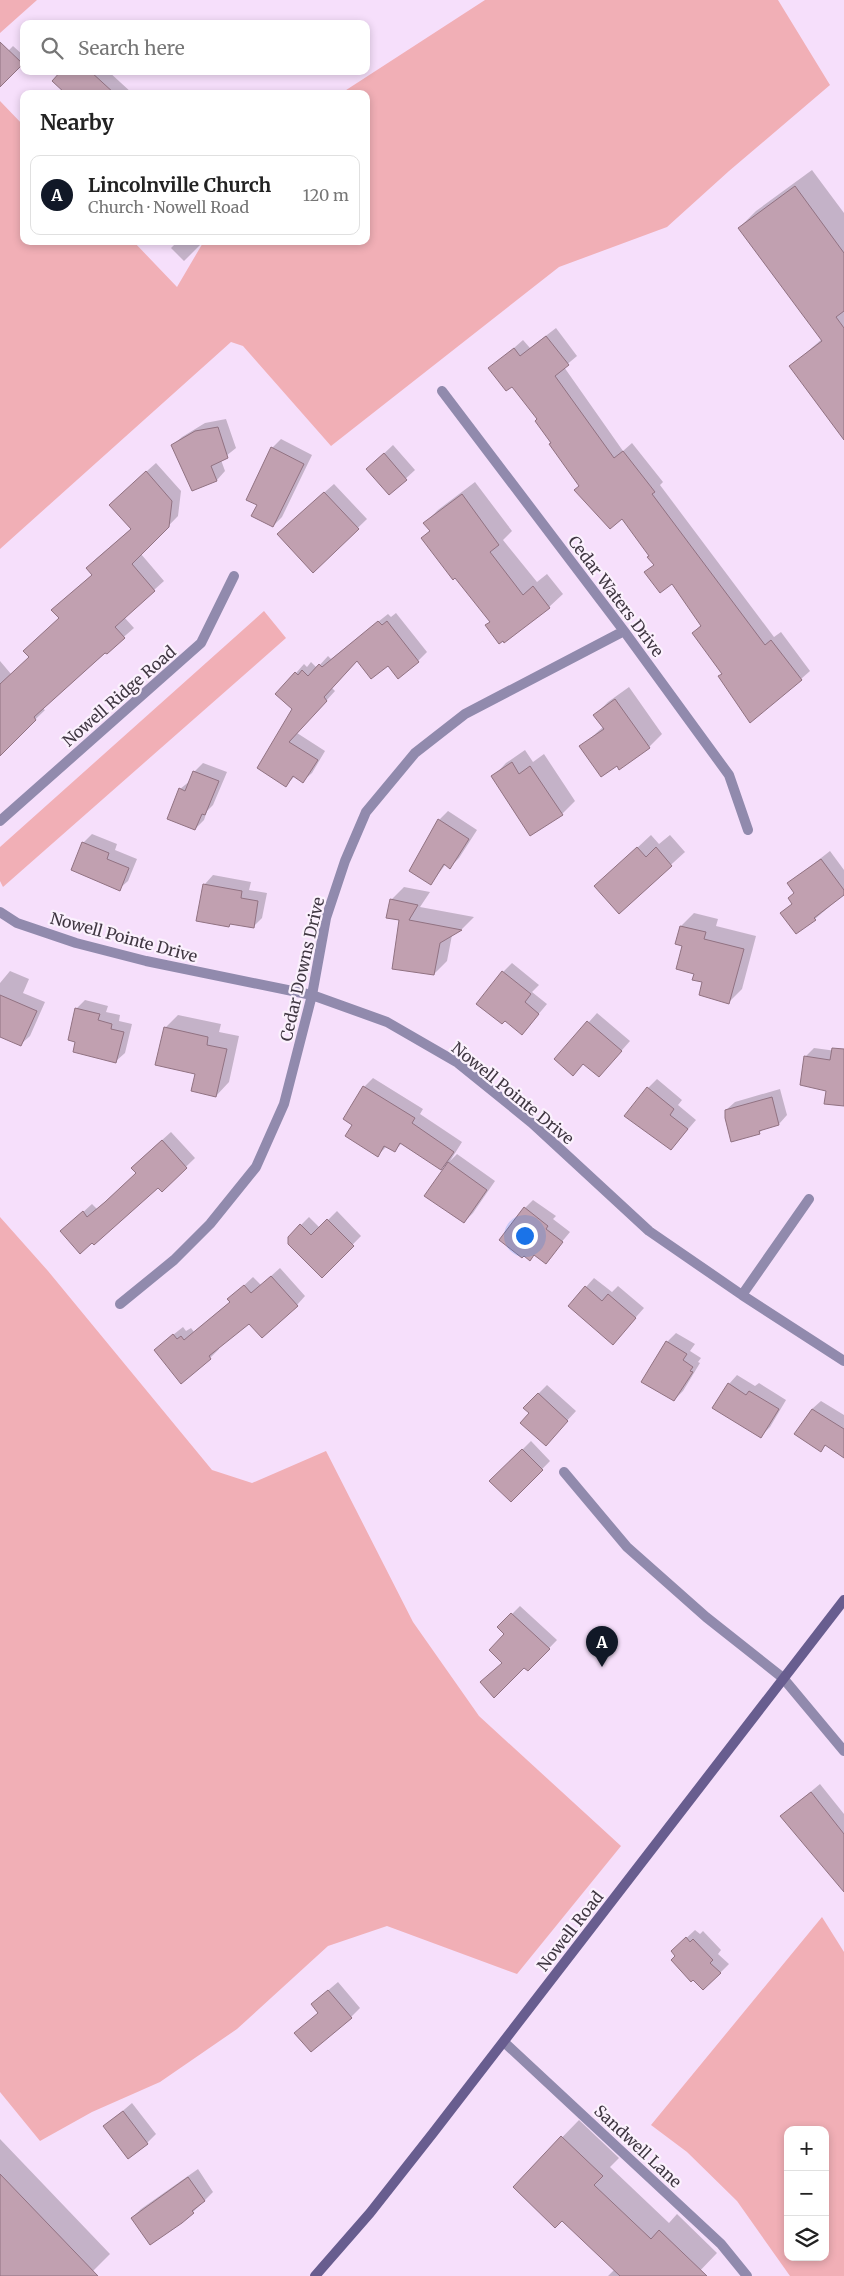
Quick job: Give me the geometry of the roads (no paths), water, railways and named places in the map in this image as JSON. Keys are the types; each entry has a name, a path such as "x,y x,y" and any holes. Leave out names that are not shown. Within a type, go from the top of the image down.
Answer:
{"street":[{"name":"Cedar Waters Drive","path":"442,391 624,631 729,775 748,830"},
{"name":"Nowell Ridge Road","path":"0,821 201,643 234,576"},
{"name":"Cedar Downs Drive","path":"120,1304 186,1248 210,1224 256,1167 284,1104 312,995 326,918 345,862 366,812 415,753 465,714 624,631"},
{"name":"Nowell Pointe Drive","path":"0,912 17,923 76,943 146,961 312,995 388,1022 458,1063 532,1123 649,1231 742,1295 844,1361"},
{"path":"742,1295 809,1199"},
{"path":"564,1472 627,1547 706,1617 783,1678 844,1751"},
{"name":"Nowell Road","path":"315,2276 370,2213 504,2042 844,1600"},
{"name":"Sandwell Lane","path":"504,2042 721,2244 747,2276"}],"place":[{"name":"Lincolnville Church","path":"602,1667"}]}
